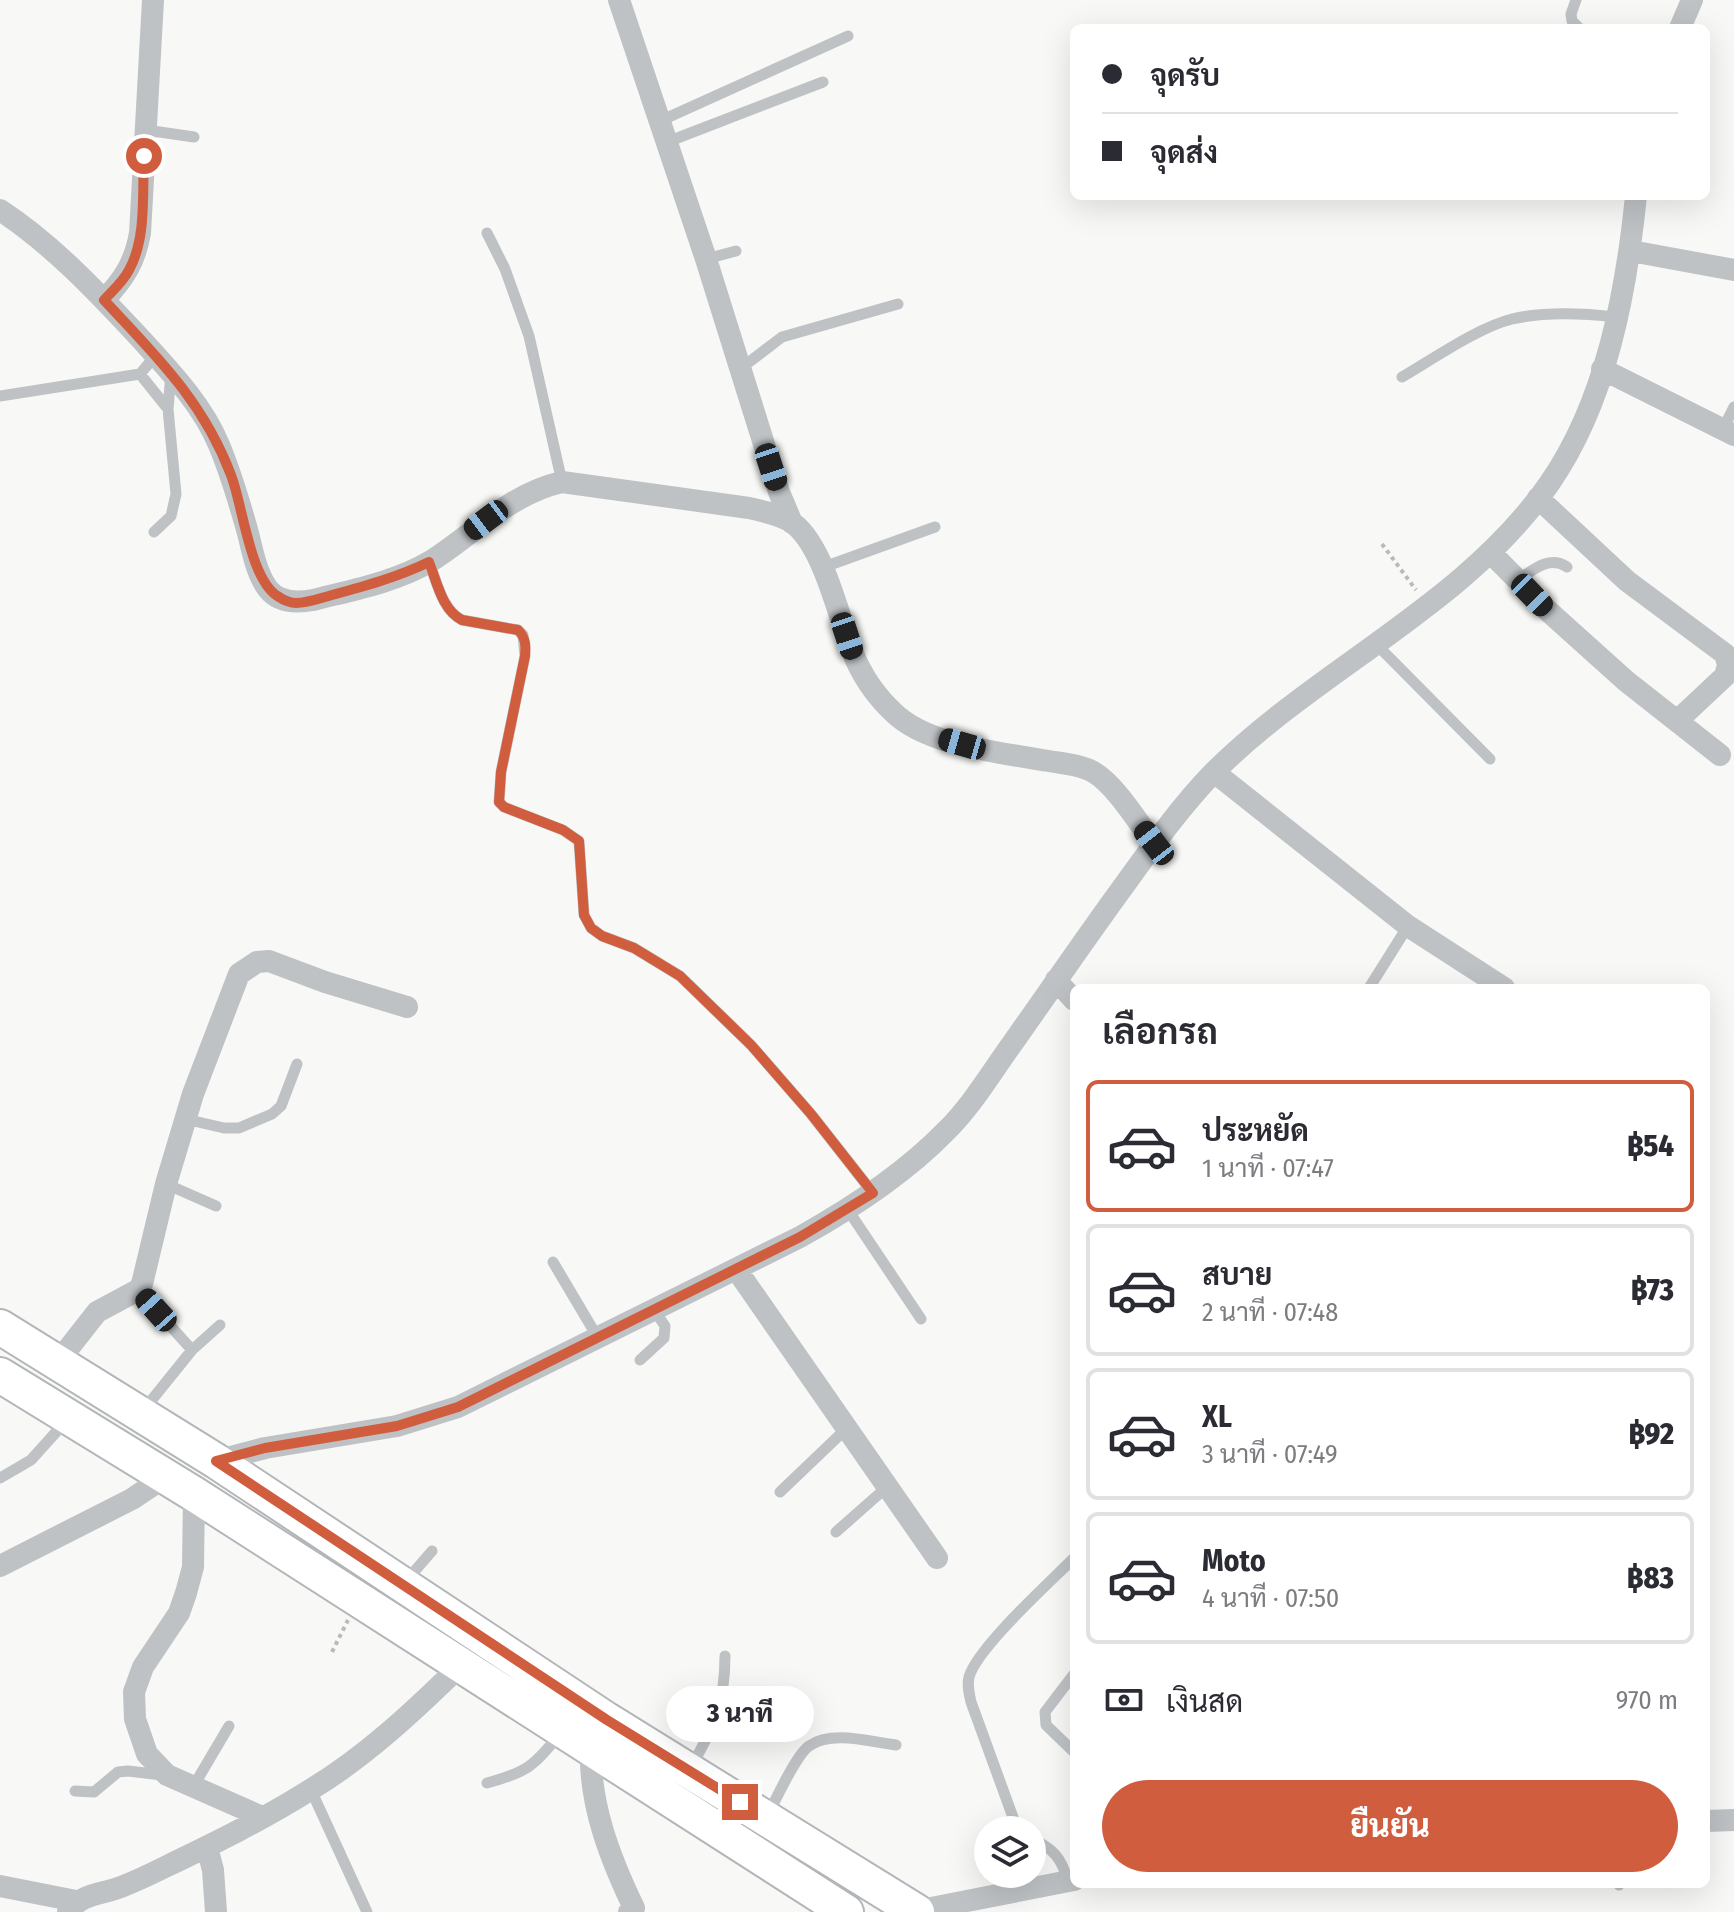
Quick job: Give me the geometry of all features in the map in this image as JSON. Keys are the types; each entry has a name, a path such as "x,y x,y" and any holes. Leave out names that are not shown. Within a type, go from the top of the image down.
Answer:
{"main road":[{"path":"4,1341 57,1363 141,1414 607,1720 916,1912"},
{"path":"0,1375 161,1473 577,1740 827,1907"}],"street":[{"path":"104,300 123,280 137,248 153,0"},
{"path":"619,0 706,259 779,492 792,523 824,567 853,654 872,689 910,725 938,737 987,751 1077,766 1095,773 1154,843"},
{"path":"1682,24 1692,0"},
{"path":"216,1461 265,1448 397,1426 458,1407 598,1339 848,1210 915,1160 948,1130 1154,843 1214,772 1296,701 1490,552 1538,498 1571,450 1588,412 1616,317 1631,251 1636,200"},
{"path":"0,210 27,228 104,300 164,364 197,405 217,440 233,480 258,568 269,590 281,599 297,603 313,600 409,572 429,562 507,504 544,486 562,482 749,508 775,514 792,523"},
{"path":"1631,251 1734,270"},
{"path":"1602,369 1728,432"},
{"path":"1538,498 1627,581 1725,654 1731,664 1725,676 1677,721"},
{"path":"1490,552 1581,642 1720,755"},
{"path":"1214,772 1408,926 1498,984"},
{"path":"57,1363 97,1312 138,1290 147,1269 166,1184 185,1119 239,974 257,962 269,961 407,1007"},
{"path":"1056,980 1070,996"},
{"path":"736,1269 937,1558"},
{"path":"0,1566 132,1499 153,1485 161,1473"},
{"path":"194,1494 193,1567 179,1613 143,1667 134,1692 135,1719 147,1754 167,1775 262,1817"},
{"path":"0,1886 72,1907 87,1896 118,1888 207,1847 311,1790 386,1733 460,1666"},
{"path":"577,1740 591,1777 601,1824 616,1870 634,1911"},
{"path":"1710,1821 1734,1820"},
{"path":"207,1847 213,1870 216,1912"},
{"path":"916,1912 1070,1880"}],"lane":[{"path":"1575,24 1571,14 1576,0"},
{"path":"663,132 848,36"},
{"path":"663,132 823,82"},
{"path":"146,130 194,137"},
{"path":"487,233 505,269 529,336 562,482"},
{"path":"706,259 736,251"},
{"path":"739,369 782,337 898,304"},
{"path":"1402,377 1510,319 1579,312 1616,317"},
{"path":"0,396 140,374 164,364 176,494 171,516 154,532"},
{"path":"140,374 168,409"},
{"path":"1728,432 1734,407"},
{"path":"824,567 935,527"},
{"path":"429,562 448,609 454,616 518,630 523,635 525,656 501,772 499,802 504,807 563,830 579,841 584,915 591,928 602,936 634,948 680,976 751,1045 811,1114 873,1193"},
{"path":"1518,580 1544,564 1561,563 1567,567"},
{"path":"1375,643 1490,759"},
{"path":"1372,984 1408,926"},
{"path":"185,1119 224,1128 239,1128 272,1114 281,1106 297,1064"},
{"path":"166,1184 216,1206"},
{"path":"848,1210 921,1319"},
{"path":"553,1262 598,1339"},
{"path":"138,1290 192,1350"},
{"path":"640,1360 664,1338 665,1326 654,1310"},
{"path":"141,1414 192,1350 220,1325"},
{"path":"0,1478 31,1460 69,1417"},
{"path":"780,1492 847,1428"},
{"path":"836,1532 888,1486"},
{"path":"403,1584 432,1551"},
{"path":"1013,1816 971,1702 967,1687 969,1674 984,1651 1070,1562"},
{"path":"689,1770 722,1705 725,1656"},
{"path":"1070,1679 1045,1712 1046,1725 1070,1748"},
{"path":"193,1788 229,1726"},
{"path":"766,1818 807,1746 841,1738 896,1745"},
{"path":"487,1783 516,1776 577,1740"},
{"path":"75,1791 94,1792 118,1772 167,1775"},
{"path":"311,1790 367,1912"},
{"path":"1046,1847 1056,1854 1070,1878"}],"path":[{"path":"1382,544 1426,604"},
{"path":"332,1652 358,1600"}],"route":[{"path":"144,156 137,248 123,280 104,300 171,372 197,405 217,440 233,480 258,568 269,590 281,599 297,603 371,584 429,562 448,609 454,616 518,630 526,643 525,656 501,772 499,802 504,807 563,830 579,841 584,915 591,928 602,936 634,948 680,976 751,1045 811,1114 873,1193 800,1237 458,1407 397,1426 265,1448 216,1461 607,1720 740,1802"}]}
